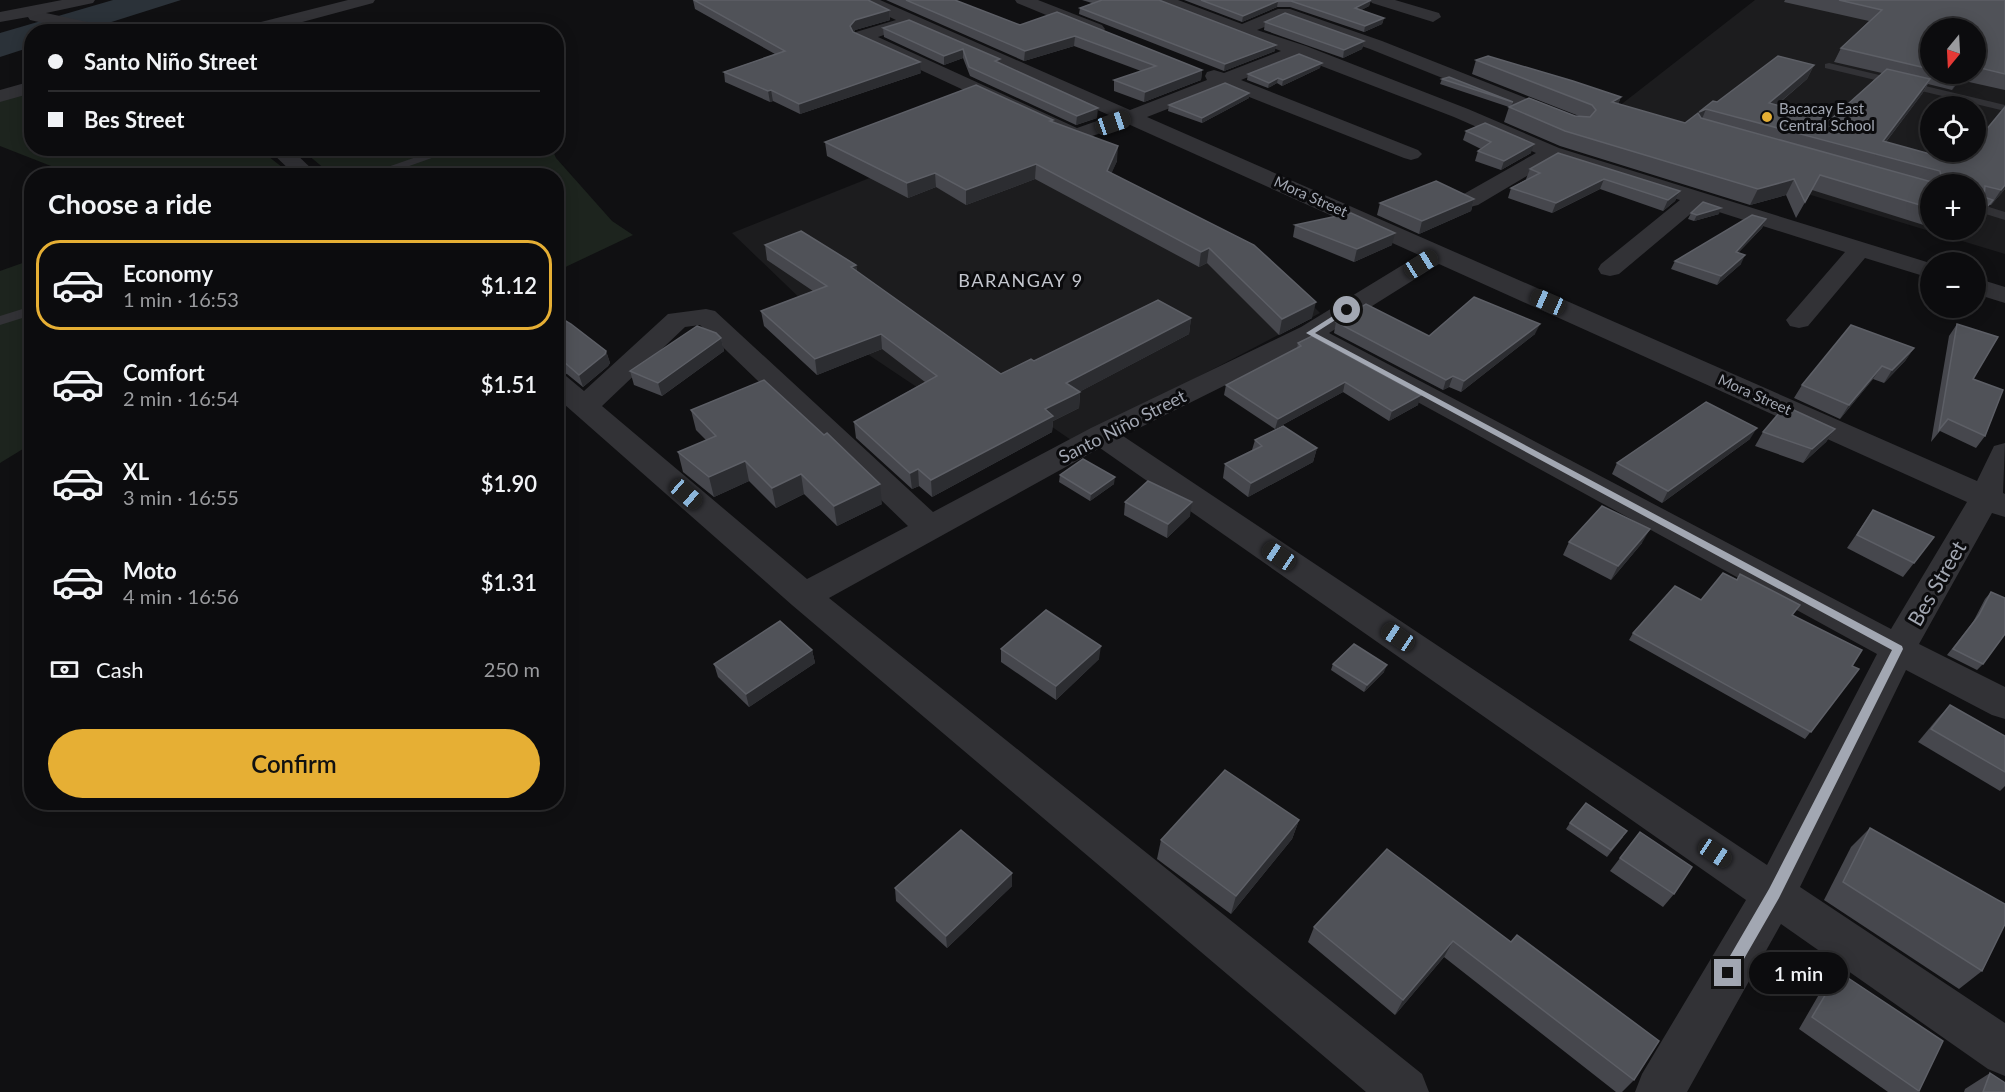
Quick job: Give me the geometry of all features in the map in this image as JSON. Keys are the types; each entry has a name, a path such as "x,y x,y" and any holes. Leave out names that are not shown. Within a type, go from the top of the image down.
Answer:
{"street":[{"path":"0,17 30,14 87,0"},
{"path":"274,24 367,0"},
{"name":"Mora Street","path":"866,0 1132,116 1995,502"},
{"path":"1023,0 1108,34"},
{"path":"1163,0 1300,50 1552,152 1920,269"},
{"path":"1378,0 1433,17"},
{"path":"1244,29 1284,13 1397,54 1578,125 1530,142"},
{"path":"30,14 74,24"},
{"path":"912,20 862,36 1076,135 1132,116 1300,50"},
{"path":"1193,68 1411,154"},
{"path":"0,96 24,89"},
{"path":"1470,200 1552,152"},
{"path":"286,156 300,168"},
{"path":"1610,269 1697,197"},
{"path":"1799,320 1860,249"},
{"name":"Santo Niño Street","path":"804,596 1101,435 1310,333 1439,253"},
{"path":"1986,289 2005,295"},
{"path":"930,528 706,317 677,320 571,394 804,596 1404,1092"},
{"path":"1310,333 1898,649 2005,704"},
{"path":"1101,435 2005,1052"},
{"name":"Bes Street","path":"1660,1092 1774,894 1898,649 1995,502 2005,453"}],"lane":[{"path":"1828,66 2005,108"},
{"path":"393,168 430,156"},
{"path":"1986,210 2005,216"},
{"path":"0,321 24,313"}],"shaded area":[{"path":"113,0 181,0 105,24 31,24"},
{"name":"Bacacay East Central School","path":"1755,0 1841,0 1920,25 1920,84 1986,84 1986,61 2005,37 2005,254 1959,240 1986,240 1986,174 1920,174 1920,228 1591,128"},
{"path":"24,26 24,49 0,57 0,33"},
{"path":"24,92 24,155 0,146 0,98"},
{"path":"947,147 1264,257 1320,313 1074,442 1014,401 969,422 836,333 732,233"},
{"path":"26,156 268,156 283,168 56,168"},
{"path":"309,156 555,156 612,221 633,235 564,268 564,168 324,168"},
{"path":"24,262 24,448 0,463 0,271"}],"building":[{"path":"694,0 868,0 889,10 855,20 850,26 853,32 920,62 799,104 771,90 768,91 724,72 785,51"},
{"path":"906,0 955,0 1020,25 1057,12 1202,70 1145,92 1114,80 1156,66 1075,36 1025,51"},
{"path":"1102,0 1159,0 1276,45 1225,64 1080,8"},
{"path":"1201,0 1371,0 1355,8 1384,18 1365,26 1291,1 1278,1 1243,16"},
{"path":"1839,0 2005,0 2005,74 1986,69 1986,18 1920,18 1920,67 1841,48 1882,10"},
{"path":"1285,13 1364,41 1344,50 1265,22"},
{"path":"909,20 1000,59 995,61 1098,108 1077,116 969,67 963,49 944,56 883,28"},
{"path":"1299,54 1322,63 1283,80 1278,78 1269,83 1248,74"},
{"path":"1488,56 1621,97 1612,102 1685,123 1698,113 1701,118 1920,179 1920,205 1820,175 1805,202 1794,179 1758,189 1565,131 1509,107 1529,98 1575,116 1590,117 1596,110 1592,105 1476,60"},
{"path":"1778,56 1814,65 1769,103 1830,120 1887,69 1920,77 1920,84 1926,84 1883,141 1920,151 1920,162 1986,162 1986,130 2005,107 2005,185 2001,190 1986,186 1986,174 1941,174 1940,171 1706,109 1699,112 1713,101 1717,102"},
{"path":"1449,77 1513,102 1442,79"},
{"path":"1225,83 1249,93 1202,118 1169,105"},
{"path":"976,85 1053,120 1050,121 1118,146 1107,171 1254,245 1316,302 1282,319 1209,248 1201,252 1036,164 966,190 935,173 907,183 825,142"},
{"path":"1485,123 1534,144 1504,161 1478,151 1491,142 1466,131"},
{"path":"1558,153 1680,191 1668,200 1604,179 1556,203 1511,188 1540,173 1530,169"},
{"path":"1436,181 1474,199 1422,221 1380,203"},
{"path":"1986,198 1993,200 1986,208"},
{"path":"1703,202 1721,208 1697,215 1691,213"},
{"path":"1351,213 1395,233 1357,249 1295,225"},
{"path":"1752,215 1766,219 1736,252 1745,255 1721,276 1675,261"},
{"path":"801,231 856,265 851,267 1001,374 1031,359 1034,361 1158,300 1191,318 1066,383 1080,392 1045,409 1053,416 931,480 918,469 910,473 854,422 937,376 881,334 815,359 761,311 827,286 765,245"},
{"path":"1474,297 1540,324 1464,381 1453,376 1446,380 1336,322 1366,304 1429,336"},
{"path":"564,320 606,351 579,375 564,362"},
{"path":"1957,324 1998,337 1973,379 2003,390 1985,436 1948,419 1939,430"},
{"path":"1851,325 1914,348 1892,370 1882,366 1849,405 1802,385"},
{"path":"697,326 716,333 721,338 658,383 630,371"},
{"path":"1312,336 1421,395 1392,411 1345,382 1278,419 1226,385 1301,346 1298,343"},
{"path":"764,380 824,435 827,433 880,484 834,506 801,474 772,488 745,461 709,477 678,452 716,436 691,410"},
{"path":"1706,402 1757,428 1668,491 1617,463"},
{"path":"1785,406 1835,429 1812,449 1763,432"},
{"path":"1283,426 1317,448 1251,483 1225,464 1262,446 1255,440"},
{"path":"1083,459 1115,477 1091,494 1060,475"},
{"path":"1148,481 1192,502 1168,524 1125,502"},
{"path":"1602,506 1650,529 1618,566 1569,542"},
{"path":"1873,510 1934,537 1914,563 1857,535"},
{"path":"1723,573 1737,580 1740,574 1800,605 1792,615 1862,650 1852,666 1859,669 1811,732 1633,633 1675,586 1701,600"},
{"path":"1991,592 2005,598 2005,634 1983,664 1953,649 1979,615"},
{"path":"1046,610 1101,646 1056,686 1001,649"},
{"path":"780,621 812,650 746,694 714,664"},
{"path":"1354,644 1387,665 1367,685 1333,664"},
{"path":"1950,705 2005,736 2005,772 1931,729"},
{"path":"1225,770 1299,820 1236,896 1161,840"},
{"path":"1586,803 1627,831 1611,850 1570,823"},
{"path":"1870,828 2005,904 2005,924 1982,971 1843,882"},
{"path":"961,830 1012,873 946,936 895,888"},
{"path":"1640,832 1692,867 1674,894 1620,858"},
{"path":"1387,849 1511,942 1517,935 1659,1041 1634,1080 1453,941 1403,1000 1314,927"},
{"path":"1839,972 1943,1041 1919,1091 1812,1017"},
{"path":"1990,1073 2005,1083 2005,1092 1983,1092"}],"place":[{"name":"Bacacay East Central School","path":"1767,117"}],"district":[{"name":"BARANGAY 9","path":"1021,280"}],"route":[{"path":"1347,310 1310,333 1898,649 1774,894 1728,973"}]}
